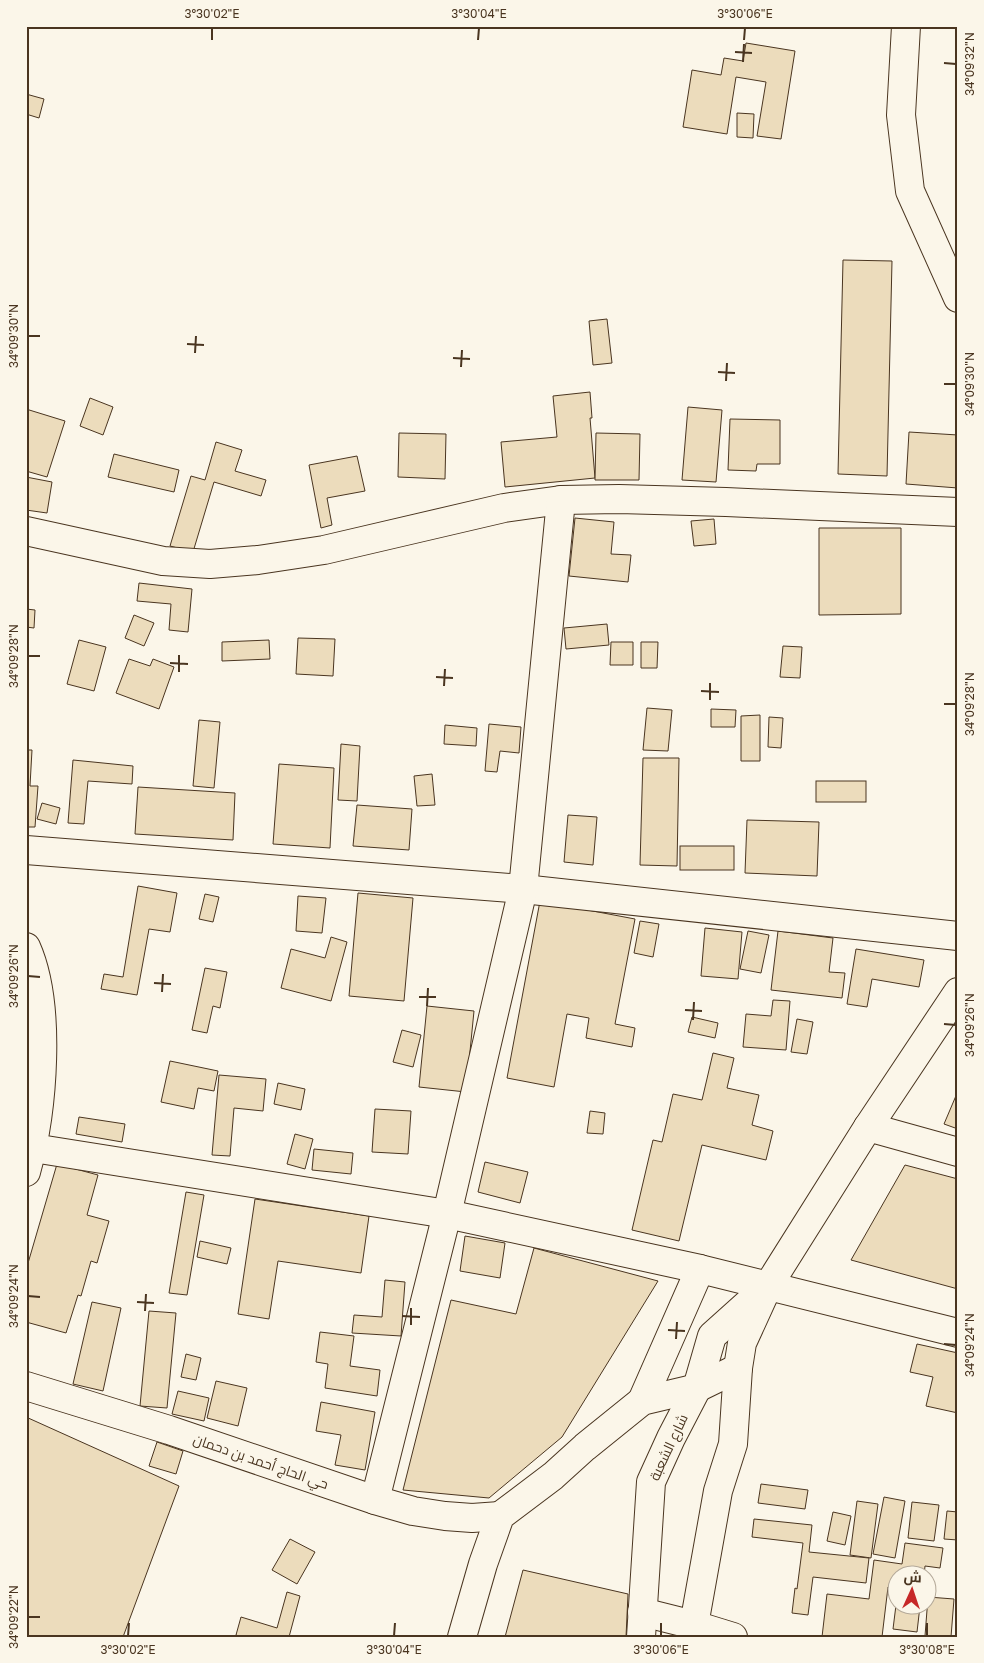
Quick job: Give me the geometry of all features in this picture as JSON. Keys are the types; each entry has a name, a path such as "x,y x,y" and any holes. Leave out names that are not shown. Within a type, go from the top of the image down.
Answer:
{"street":[{"path":"906,26 901,115 910,191 958,298"},
{"path":"26,532 164,561 210,564 258,560 324,550 504,508 561,500 726,502 958,512"},
{"path":"375,1500 448,1214 524,889 561,500"},
{"path":"26,850 524,889 958,936"},
{"path":"26,947 38,982 42,1024 42,1080 30,1160 448,1214 700,1268 958,1333"},
{"path":"694,1631 718,1491 732,1444 738,1368 742,1343 768,1286 868,1128 958,992"},
{"path":"868,1128 958,1152"},
{"path":"642,1401 700,1268"},
{"name":"شارع الشعبة","path":"641,1625 651,1482 670,1438 697,1388 712,1336 768,1286"},
{"path":"462,1637 483,1564 500,1516 553,1476 585,1447 642,1401 697,1388 738,1368"},
{"name":"حي الحاج أحمد بن دحمان","path":"26,1386 169,1430 375,1500 445,1516 472,1518 500,1516"},
{"path":"641,1625 733,1637"}],"building":[{"path":"746,43 795,51 781,139 757,136 766,82 736,77 727,134 683,127 692,70 721,75 724,58 743,61"},
{"path":"26,94 44,99 39,118 26,114"},
{"path":"737,113 754,114 753,138 737,137"},
{"path":"843,260 892,261 887,476 838,474"},
{"path":"607,319 612,363 593,365 589,321"},
{"path":"590,392 592,418 590,418 595,478 505,487 501,442 557,437 553,396"},
{"path":"90,398 113,407 103,435 80,426"},
{"path":"688,407 722,410 716,482 682,480"},
{"path":"26,409 65,421 47,477 26,471"},
{"path":"730,419 780,420 780,464 757,464 756,471 728,470"},
{"path":"909,432 958,435 958,488 906,484"},
{"path":"399,433 446,434 445,479 398,477"},
{"path":"596,433 640,434 639,480 595,480"},
{"path":"216,442 242,450 235,471 266,480 261,496 214,482 193,552 170,546 191,476 205,480"},
{"path":"114,454 179,470 174,492 108,477"},
{"path":"357,456 365,491 327,498 332,525 321,528 309,465"},
{"path":"26,477 52,482 47,513 26,510"},
{"path":"575,518 614,522 611,554 631,555 628,582 569,576"},
{"path":"714,519 716,544 694,546 691,521"},
{"path":"819,528 901,528 901,614 819,615"},
{"path":"139,583 192,589 188,632 169,630 171,604 137,601"},
{"path":"26,609 35,610 34,628 26,627"},
{"path":"134,615 154,623 144,646 125,638"},
{"path":"607,624 609,645 566,649 564,628"},
{"path":"298,638 335,639 333,676 296,674"},
{"path":"79,640 106,647 94,691 67,684"},
{"path":"269,640 270,659 222,661 222,642"},
{"path":"611,642 633,642 633,665 610,665"},
{"path":"641,642 658,642 657,668 641,668"},
{"path":"783,646 802,647 800,678 780,677"},
{"path":"129,659 150,666 153,659 174,667 159,709 116,693"},
{"path":"647,708 672,710 668,751 643,750"},
{"path":"711,709 736,710 735,727 711,727"},
{"path":"760,715 760,761 741,761 741,716"},
{"path":"769,717 783,718 781,748 768,747"},
{"path":"199,720 220,722 214,788 193,786"},
{"path":"489,724 521,727 519,753 500,751 497,772 485,771"},
{"path":"445,725 477,728 476,746 444,744"},
{"path":"341,744 360,746 357,801 338,800"},
{"path":"26,750 32,750 30,786 38,786 35,827 26,827"},
{"path":"643,758 679,758 677,866 640,865"},
{"path":"73,760 133,766 132,784 88,781 84,824 68,823"},
{"path":"279,764 334,768 330,848 273,844"},
{"path":"432,774 435,805 417,806 414,776"},
{"path":"816,781 866,781 866,802 816,802"},
{"path":"138,787 235,793 233,840 135,834"},
{"path":"42,803 60,808 56,824 37,819"},
{"path":"357,805 412,809 409,850 353,846"},
{"path":"568,815 597,817 593,865 564,862"},
{"path":"747,820 819,822 817,876 745,873"},
{"path":"680,846 734,846 734,870 680,870"},
{"path":"138,886 177,893 170,932 149,929 137,995 101,989 104,974 123,977"},
{"path":"358,893 413,898 404,1001 349,996"},
{"path":"205,894 219,897 213,922 199,919"},
{"path":"298,896 326,898 322,933 296,931"},
{"path":"540,901 635,919 615,1024 635,1028 632,1047 586,1038 589,1018 567,1014 554,1087 507,1078"},
{"path":"640,921 659,924 653,957 634,953"},
{"path":"705,928 742,932 738,979 701,976"},
{"path":"748,931 769,935 761,973 740,969"},
{"path":"778,931 833,938 829,972 845,973 842,998 771,990"},
{"path":"331,937 347,942 331,1001 281,988 291,949 325,958"},
{"path":"856,949 924,960 919,987 872,979 867,1007 847,1004"},
{"path":"205,968 227,972 220,1008 213,1006 207,1033 192,1030"},
{"path":"773,1000 790,1001 786,1050 743,1047 746,1014 771,1016"},
{"path":"427,1006 474,1011 466,1092 419,1087"},
{"path":"692,1017 718,1023 715,1038 688,1032"},
{"path":"797,1019 813,1022 807,1054 791,1052"},
{"path":"402,1030 421,1035 413,1067 393,1062"},
{"path":"713,1053 734,1058 727,1088 759,1095 752,1125 773,1131 766,1160 702,1145 679,1241 632,1230 653,1140 662,1142 673,1094 702,1100"},
{"path":"170,1061 218,1071 214,1091 198,1088 194,1109 161,1102"},
{"path":"219,1075 266,1079 263,1111 234,1108 230,1156 212,1155"},
{"path":"278,1083 305,1089 301,1110 274,1104"},
{"path":"958,1091 958,1129 944,1124"},
{"path":"375,1109 411,1111 408,1154 372,1152"},
{"path":"590,1111 605,1113 603,1134 587,1133"},
{"path":"79,1117 125,1124 122,1142 76,1134"},
{"path":"295,1134 313,1139 305,1169 287,1164"},
{"path":"314,1149 353,1153 351,1174 312,1170"},
{"path":"485,1162 528,1172 520,1203 478,1192"},
{"path":"57,1164 98,1175 87,1215 109,1221 97,1263 91,1261 81,1296 78,1295 66,1333 26,1322 26,1270"},
{"path":"905,1165 958,1179 958,1289 851,1260"},
{"path":"186,1192 204,1195 187,1295 169,1293"},
{"path":"255,1199 369,1216 361,1273 278,1261 269,1319 238,1314"},
{"path":"465,1236 505,1243 500,1278 460,1271"},
{"path":"200,1241 231,1248 227,1264 197,1257"},
{"path":"534,1248 658,1281 562,1437 489,1498 403,1490 451,1300 516,1314"},
{"path":"385,1280 405,1282 401,1336 352,1333 354,1315 382,1317"},
{"path":"92,1302 121,1308 103,1391 73,1384"},
{"path":"149,1311 176,1313 167,1408 140,1406"},
{"path":"320,1332 354,1336 350,1366 380,1370 377,1396 325,1388 328,1364 316,1362"},
{"path":"917,1344 958,1353 958,1413 926,1406 933,1377 910,1372"},
{"path":"186,1354 201,1358 196,1380 181,1377"},
{"path":"216,1381 247,1388 238,1426 207,1418"},
{"path":"178,1391 209,1398 204,1421 172,1414"},
{"path":"321,1402 375,1412 365,1470 335,1465 341,1435 316,1431"},
{"path":"26,1417 179,1486 123,1637 26,1637"},
{"path":"157,1442 183,1451 176,1474 149,1466"},
{"path":"761,1484 808,1490 805,1509 758,1503"},
{"path":"884,1497 905,1501 895,1558 873,1554"},
{"path":"857,1501 878,1504 871,1558 850,1555"},
{"path":"912,1502 939,1505 934,1541 908,1538"},
{"path":"947,1511 958,1512 958,1540 944,1539"},
{"path":"833,1512 851,1516 845,1545 827,1541"},
{"path":"754,1519 812,1525 809,1552 869,1558 866,1583 813,1577 808,1615 792,1613 803,1543 752,1537"},
{"path":"290,1539 315,1552 297,1584 272,1570"},
{"path":"905,1543 943,1548 940,1568 936,1566 886,1566 886,1604 882,1637 822,1637 827,1594 869,1599 874,1560 902,1564"},
{"path":"523,1570 628,1594 626,1637 505,1637"},
{"path":"287,1592 300,1596 289,1637 242,1637 236,1635 241,1617 277,1628"},
{"path":"936,1598 954,1599 951,1637 925,1636 927,1616 936,1616"},
{"path":"895,1616 919,1616 917,1632 893,1629"}]}
